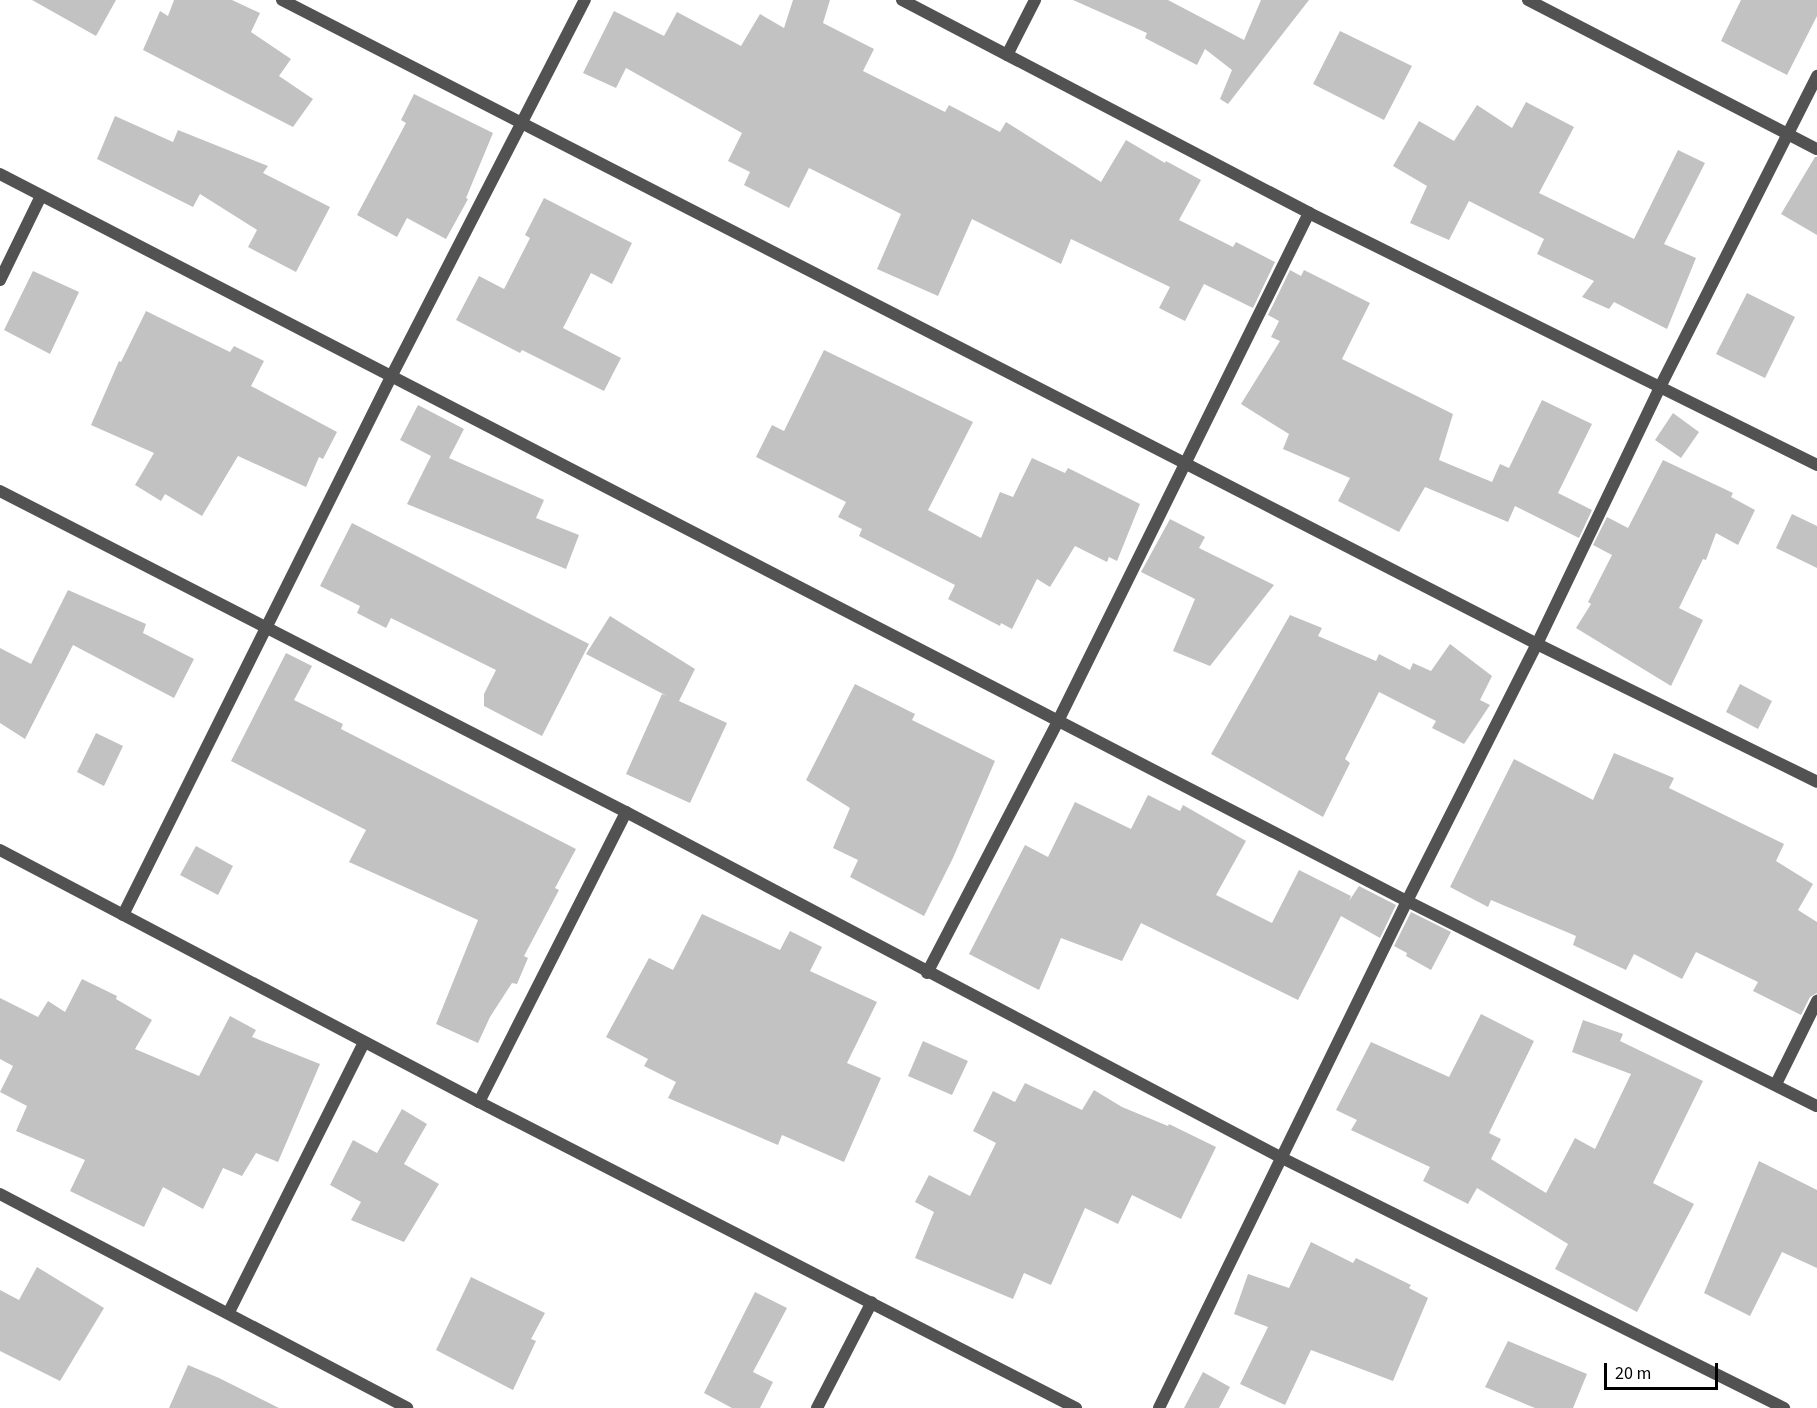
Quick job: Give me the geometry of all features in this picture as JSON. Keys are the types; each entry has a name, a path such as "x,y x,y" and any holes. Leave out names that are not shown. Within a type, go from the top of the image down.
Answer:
{"street":[{"path":"282,0 1537,645 1817,782"},
{"path":"123,915 392,375 585,0"},
{"path":"902,0 1309,213 1659,389 1817,465"},
{"path":"1007,55 1035,0"},
{"path":"1528,0 1817,149"},
{"path":"1160,1408 1407,902 1537,645 1659,389 1817,76"},
{"path":"0,174 1407,902 1817,1106"},
{"path":"0,280 41,196"},
{"path":"927,973 1058,721 1309,213"},
{"path":"0,490 626,812 927,973 1282,1158 1784,1408"},
{"path":"479,1102 626,812"},
{"path":"0,850 479,1102 1076,1408"},
{"path":"1776,1084 1817,1001"},
{"path":"229,1312 364,1042"},
{"path":"0,1194 229,1312 407,1408"},
{"path":"817,1408 872,1302"}],"building":[{"path":"32,0 116,0 96,36"},
{"path":"174,0 232,0 260,13 251,32 291,59 279,76 313,99 293,127 143,50 160,11 168,16"},
{"path":"793,0 830,0 823,23 874,49 863,71 945,112 949,105 1000,132 1006,122 1101,182 1126,140 1165,163 1166,161 1201,180 1179,220 1233,247 1236,242 1275,262 1253,308 1204,284 1185,321 1159,308 1170,287 1071,239 1061,264 972,219 938,296 877,269 901,214 809,168 789,208 744,185 750,172 728,161 742,133 626,68 616,88 583,73 614,11 664,36 677,12 741,46 760,14 784,28"},
{"path":"1073,0 1168,0 1244,40 1261,0 1309,0 1228,104 1220,99 1232,70 1205,49 1197,65 1145,38 1147,33"},
{"path":"1741,0 1817,0 1817,16 1787,75 1721,41"},
{"path":"1340,31 1412,66 1384,120 1313,84"},
{"path":"414,94 493,133 466,198 468,199 446,239 407,218 397,237 357,215 406,123 401,120"},
{"path":"1526,102 1574,127 1539,193 1634,239 1678,150 1705,163 1664,244 1696,258 1667,329 1614,302 1609,309 1582,297 1594,281 1537,254 1544,239 1469,201 1449,240 1410,223 1427,186 1393,166 1419,121 1454,141 1477,105 1512,128"},
{"path":"115,116 173,142 178,130 268,166 263,173 330,207 296,272 248,247 257,230 200,194 193,207 97,159"},
{"path":"1817,157 1817,235 1781,214"},
{"path":"544,198 632,243 612,284 591,273 563,328 621,358 604,391 522,350 520,353 456,320 479,276 504,289 530,238 525,235"},
{"path":"1290,270 1301,276 1304,270 1370,303 1342,359 1453,414 1439,460 1492,482 1500,464 1509,468 1542,400 1592,424 1558,493 1592,510 1579,538 1515,506 1508,522 1425,487 1399,532 1338,501 1350,478 1283,449 1289,434 1241,404 1280,341 1271,337 1279,321 1268,315"},
{"path":"33,271 79,292 50,354 4,330"},
{"path":"1747,293 1795,317 1765,378 1716,354"},
{"path":"146,311 230,352 234,346 264,361 251,386 337,432 323,459 319,457 306,487 238,456 202,516 165,494 161,501 135,485 154,453 91,425 119,361 121,362"},
{"path":"824,350 973,422 928,510 981,538 1000,492 1013,497 1032,458 1065,473 1068,468 1140,504 1117,561 1109,557 1107,562 1075,546 1050,587 1037,579 1012,629 1001,623 1000,626 948,599 955,585 859,536 862,529 838,517 846,502 756,457 772,425 784,431"},
{"path":"418,405 464,429 449,458 544,500 536,518 579,535 566,569 407,504 431,456 400,440"},
{"path":"1673,413 1699,432 1681,458 1655,440"},
{"path":"1663,460 1733,493 1731,497 1755,510 1738,545 1716,533 1706,560 1703,559 1679,608 1703,620 1671,686 1576,628 1591,604 1588,602 1612,555 1593,545 1607,517 1628,528"},
{"path":"1792,514 1817,526 1817,568 1776,548"},
{"path":"1170,519 1205,537 1199,548 1274,585 1210,666 1173,651 1195,599 1141,572"},
{"path":"352,523 589,644 542,736 484,706 484,694 496,670 391,618 386,628 357,613 360,606 320,586"},
{"path":"68,590 146,624 143,633 194,659 174,698 73,645 25,739 0,723 0,648 31,664"},
{"path":"1290,615 1322,628 1318,636 1376,661 1379,654 1410,670 1413,663 1431,671 1450,644 1492,676 1480,700 1490,705 1464,744 1432,728 1436,721 1379,692 1345,759 1350,763 1323,817 1211,754"},
{"path":"610,616 695,669 679,701 727,723 690,803 626,774 662,694 667,696 586,654"},
{"path":"286,653 312,666 294,700 343,724 341,729 576,849 555,888 559,890 524,956 528,958 517,984 512,983 490,1017 478,1043 436,1024 478,920 349,862 366,830 231,761"},
{"path":"855,684 915,714 912,720 995,761 953,858 924,916 850,877 858,860 833,848 850,808 806,780"},
{"path":"1740,684 1772,701 1758,729 1726,712"},
{"path":"96,733 123,746 104,786 77,772"},
{"path":"1614,753 1674,778 1669,788 1784,844 1776,861 1813,884 1798,910 1817,922 1817,993 1810,997 1801,1015 1753,991 1758,982 1696,952 1682,979 1634,954 1626,970 1573,945 1576,936 1491,900 1488,907 1450,887 1514,759 1593,800"},
{"path":"1148,795 1180,811 1183,805 1246,841 1216,895 1272,923 1299,870 1351,896 1349,901 1359,886 1396,905 1380,938 1341,916 1298,1000 1141,923 1122,961 1061,938 1039,990 969,954 1025,845 1048,857 1075,802 1131,829"},
{"path":"196,846 233,866 218,895 180,875"},
{"path":"1411,912 1451,932 1431,970 1406,956 1407,953 1394,946"},
{"path":"702,914 780,950 790,931 822,947 810,971 877,1002 847,1063 881,1078 844,1162 782,1135 778,1145 668,1098 676,1082 644,1066 648,1059 606,1037 649,958 673,970"},
{"path":"82,979 117,996 116,999 152,1020 135,1049 199,1076 230,1016 256,1030 252,1037 320,1064 278,1162 256,1153 242,1176 223,1168 203,1209 163,1187 144,1227 70,1191 85,1160 16,1131 27,1106 0,1092 13,1066 0,1059 0,998 38,1017 48,1001 65,1012"},
{"path":"1481,1014 1534,1041 1489,1133 1501,1139 1491,1159 1546,1193 1575,1138 1595,1149 1631,1074 1572,1052 1583,1020 1623,1034 1620,1041 1703,1081 1653,1183 1694,1204 1637,1312 1555,1269 1568,1244 1477,1188 1468,1204 1423,1181 1430,1167 1351,1130 1357,1120 1336,1110 1371,1042 1449,1077"},
{"path":"923,1041 968,1061 952,1095 908,1076"},
{"path":"1025,1083 1082,1110 1094,1090 1122,1107 1168,1126 1169,1124 1216,1147 1181,1219 1132,1195 1118,1224 1085,1208 1051,1285 1024,1273 1013,1299 915,1258 934,1212 915,1202 929,1175 970,1196 996,1143 973,1131 993,1091 1015,1102"},
{"path":"402,1109 427,1124 404,1164 439,1184 404,1242 351,1220 361,1202 330,1185 353,1140 377,1153"},
{"path":"1759,1161 1817,1190 1817,1268 1782,1252 1750,1316 1704,1293"},
{"path":"1311,1242 1353,1263 1356,1258 1411,1285 1409,1288 1428,1298 1393,1381 1311,1350 1285,1405 1240,1384 1268,1327 1234,1314 1248,1274 1289,1288"},
{"path":"37,1267 104,1308 60,1381 0,1351 0,1290 19,1300"},
{"path":"471,1277 545,1313 531,1339 536,1341 513,1390 436,1350"},
{"path":"755,1292 787,1308 753,1372 773,1382 760,1408 732,1408 704,1393"},
{"path":"1508,1341 1587,1374 1573,1408 1535,1408 1485,1387"},
{"path":"188,1365 219,1378 279,1408 169,1408"},
{"path":"1203,1372 1230,1387 1219,1408 1184,1408"}]}
